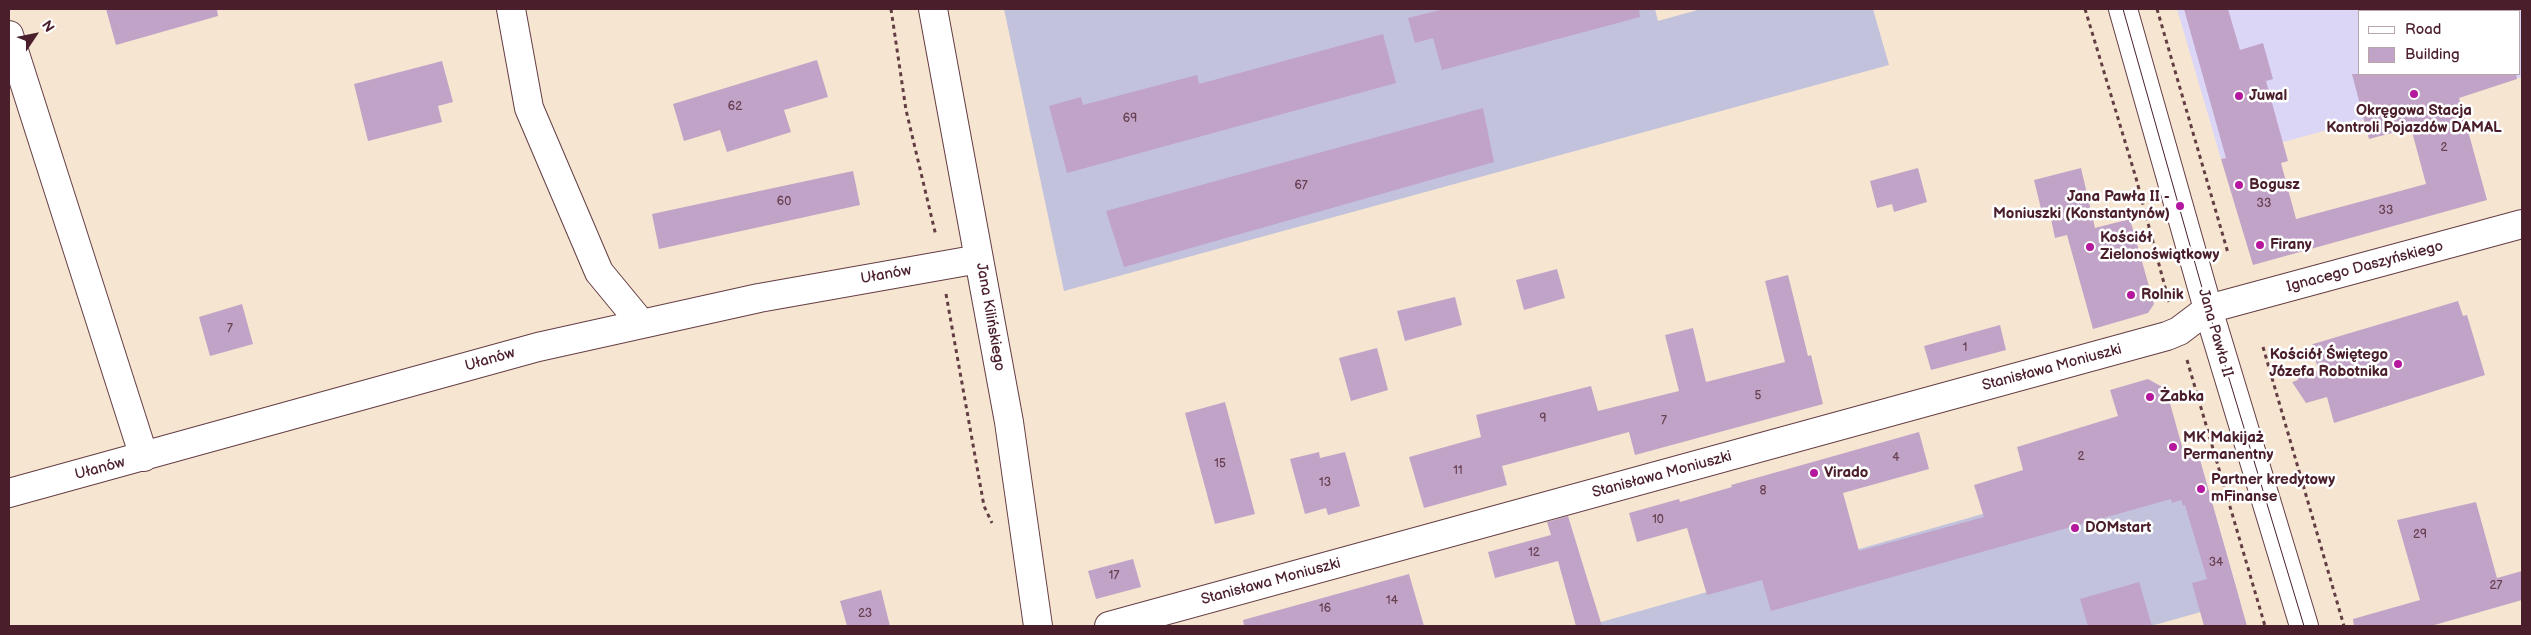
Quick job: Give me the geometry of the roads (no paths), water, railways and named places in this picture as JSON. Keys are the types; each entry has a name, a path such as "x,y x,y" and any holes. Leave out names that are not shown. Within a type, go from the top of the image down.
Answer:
{"street":[{"path":"511,9 529,108 599,272 641,323"},
{"name":"Jana Kilińskiego","path":"933,9 1021,496 1038,626"},
{"name":"Jana Pawła II","path":"2123,9 2208,309 2304,626"},
{"path":"9,35 144,457"},
{"name":"Ignacego Daszyńskiego","path":"2208,309 2522,224"},
{"name":"Ułanów","path":"9,493 538,347 759,298 979,259"},
{"name":"Stanisława Moniuszki","path":"1109,626 2167,336 2179,331 2208,309"}],"tram line":[{"path":"2123,9 2208,309 2304,626"}],"place":[{"name":"Okręgowa Stacja Kontroli Pojazdów DAMAL","path":"2414,94"},
{"name":"Juwal","path":"2239,96"},
{"name":"Bogusz","path":"2239,185"},
{"name":"Jana Pawła II - Moniuszki (Konstantynów)","path":"2180,206"},
{"name":"Firany","path":"2260,245"},
{"name":"Kościół Zielonoświątkowy","path":"2090,247"},
{"name":"Rolnik","path":"2131,295"},
{"name":"Kościół Świętego Józefa Robotnika","path":"2398,364"},
{"name":"Żabka","path":"2150,397"},
{"name":"MK Makijaż Permanentny","path":"2173,447"},
{"name":"Virado","path":"1814,473"},
{"name":"Partner kredytowy mFinanse","path":"2201,489"},
{"name":"DOMstart","path":"2075,528"}]}
